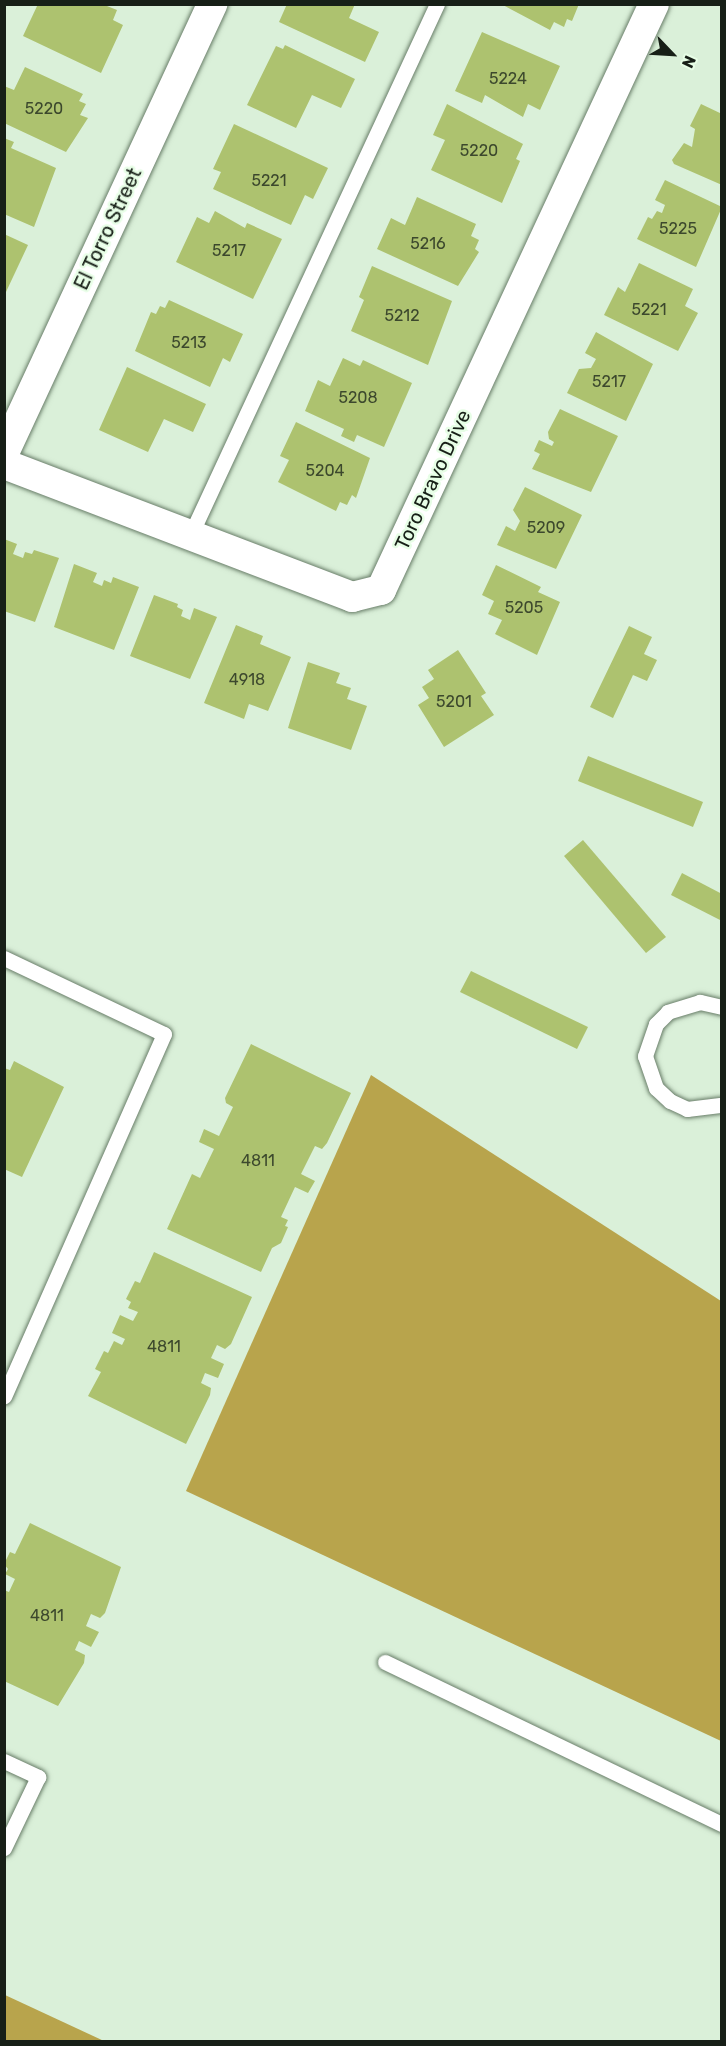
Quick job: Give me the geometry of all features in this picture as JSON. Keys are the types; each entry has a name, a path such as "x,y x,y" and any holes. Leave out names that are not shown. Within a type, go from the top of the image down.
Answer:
{"street":[{"name":"El Torro Street","path":"4,453 212,4"},
{"name":"Toro Bravo Drive","path":"4,464 352,597 381,590 654,4"}],"lane":[{"path":"190,536 437,4"},
{"path":"4,958 164,1034 4,1396"},
{"path":"722,1007 700,1002 668,1012 656,1024 645,1056 656,1088 670,1101 687,1109 722,1105"},
{"path":"385,1662 722,1824"},
{"path":"4,1761 38,1777 4,1848"}],"shaded area":[{"path":"371,1075 721,1301 721,1741 186,1491"},
{"path":"5,1995 104,2041 5,2041"}],"building":[{"path":"38,4 102,4 117,10 113,20 123,25 101,73 23,36"},
{"path":"287,4 355,4 349,18 379,32 365,62 279,22"},
{"path":"501,4 579,4 572,21 567,19 564,27 554,22 550,30"},
{"path":"482,32 560,66 540,110 528,104 523,117 485,95 482,103 455,91"},
{"path":"285,45 355,79 341,108 312,95 296,128 247,105 276,46 283,49"},
{"path":"25,67 83,94 79,101 86,104 80,115 88,118 66,152 4,123 4,86 14,90"},
{"path":"447,104 523,144 516,159 520,161 502,203 431,170 445,140 433,135"},
{"path":"701,104 722,114 722,185 674,164 672,160 684,143 692,147 695,129 690,126"},
{"path":"234,124 328,168 313,199 305,195 291,225 213,189 221,172 213,169"},
{"path":"4,138 14,142 11,148 56,168 34,227 4,214"},
{"path":"665,180 722,207 696,267 637,239 648,217 652,219 657,211 662,213 665,205 655,200"},
{"path":"417,197 476,224 471,236 479,240 475,249 479,252 458,286 377,249 391,218 405,225"},
{"path":"215,211 245,228 247,223 282,239 253,299 176,262 197,217 209,223"},
{"path":"4,234 28,245 6,292 4,291"},
{"path":"639,263 693,289 685,306 698,313 678,351 604,315 618,287 625,292"},
{"path":"372,266 452,301 428,365 351,331 364,300 359,297"},
{"path":"169,300 243,334 230,362 223,358 210,387 135,351 151,312 156,314 160,306 165,308"},
{"path":"596,332 653,364 626,421 567,393 579,369 591,368 596,359 585,353"},
{"path":"343,358 360,366 363,360 412,383 384,447 357,435 354,442 341,436 344,429 305,411 318,380 330,386"},
{"path":"127,367 206,404 193,432 164,419 148,452 99,430"},
{"path":"560,409 618,436 591,492 532,469 540,454 534,451 539,440 552,446 554,442 549,439 548,432"},
{"path":"296,422 370,458 356,498 352,495 347,505 340,502 336,511 278,482 289,460 280,456"},
{"path":"525,487 582,515 556,569 497,545 506,526 515,531 520,521 513,510"},
{"path":"4,539 17,544 13,554 23,558 25,552 32,554 34,550 59,558 35,622 4,611"},
{"path":"74,564 97,573 93,582 102,586 104,580 111,583 113,577 139,587 114,650 54,627"},
{"path":"496,565 541,587 538,592 560,602 537,655 495,634 502,620 488,614 494,601 482,595"},
{"path":"154,595 178,604 177,607 183,610 181,616 190,620 194,608 217,617 190,679 130,656"},
{"path":"236,625 263,636 260,644 291,657 268,711 249,704 244,719 204,703"},
{"path":"629,626 652,637 644,654 657,660 647,681 633,675 613,718 590,707"},
{"path":"458,650 486,693 481,696 494,715 444,747 418,705 429,698 422,687 434,679 428,670"},
{"path":"308,662 340,673 336,683 351,688 347,699 367,706 351,750 288,728"},
{"path":"588,756 703,802 693,827 578,781"},
{"path":"583,840 666,937 646,953 564,856"},
{"path":"682,873 722,894 722,921 671,895"},
{"path":"471,971 588,1027 577,1049 460,992"},
{"path":"251,1044 351,1093 327,1143 322,1149 315,1146 301,1174 315,1181 308,1193 295,1187 281,1217 288,1220 285,1226 288,1227 281,1243 272,1248 261,1272 167,1229 192,1174 200,1178 214,1149 199,1142 204,1129 219,1136 233,1107 226,1103 225,1098"},
{"path":"14,1061 64,1087 22,1177 4,1169 4,1068 10,1070"},
{"path":"154,1252 252,1297 231,1344 225,1349 217,1345 211,1358 224,1364 218,1378 205,1373 201,1383 211,1388 210,1395 186,1444 88,1396 101,1372 95,1369 104,1351 108,1353 114,1341 122,1345 125,1339 112,1333 120,1315 133,1321 138,1312 128,1308 131,1302 126,1299 135,1281 140,1283"},
{"path":"30,1523 121,1567 105,1613 100,1618 91,1614 86,1626 99,1632 91,1647 79,1641 75,1650 85,1655 84,1663 58,1706 4,1681 4,1590 9,1592 15,1579 5,1574 8,1569 4,1564 10,1552 15,1554"}]}
